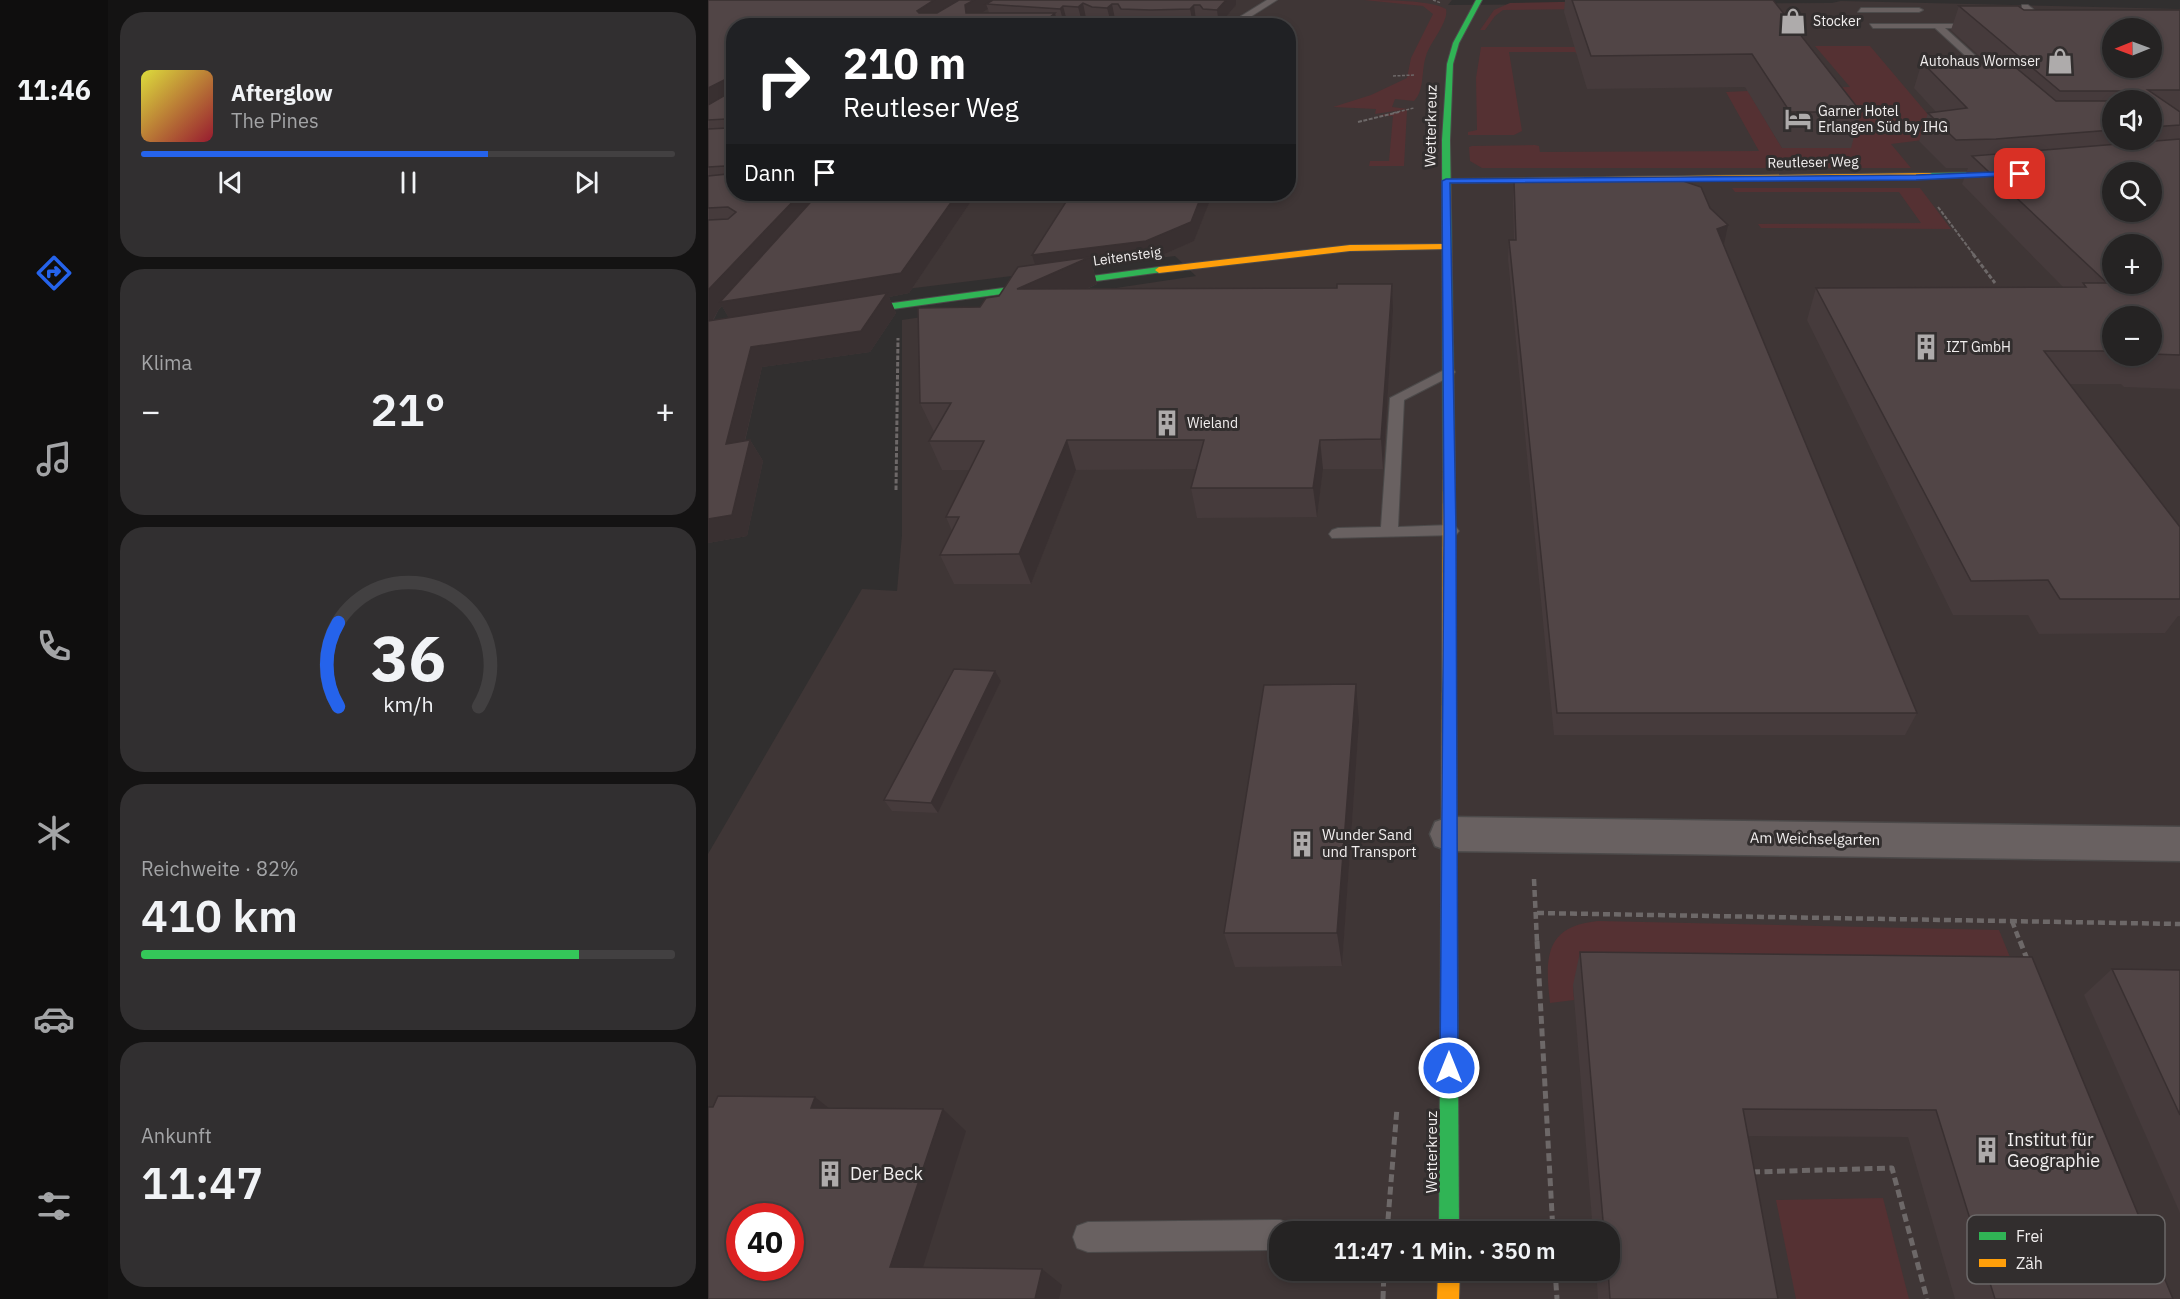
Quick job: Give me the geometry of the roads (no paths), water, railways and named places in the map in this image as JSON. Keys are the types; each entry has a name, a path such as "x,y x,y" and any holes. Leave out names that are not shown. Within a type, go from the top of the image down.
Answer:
{"street":[{"name":"Wetterkreuz","path":"1449,1221 1450,531 1446,181 1450,64 1456,43 1479,0"},
{"name":"Reutleser Weg","path":"1446,181 1916,177 2027,173"},
{"name":"Leitensteig","path":"829,315 995,285 1350,248 1446,247"},
{"name":"Am Weichselgarten","path":"1449,834 2180,844"},
{"path":"1448,1299 1449,1281"}],"lane":[{"path":"1245,2 1270,1"},
{"path":"1242,18 1270,1"},
{"path":"1861,10 1916,7 2004,86"},
{"path":"2025,7 2050,26"},
{"path":"1873,26 1995,26"},
{"path":"2028,26 2061,26"},
{"path":"1389,532 1397,398 1448,372"},
{"path":"1338,534 1450,531"},
{"path":"1088,1237 1269,1235"}],"place":[{"name":"Stocker","path":"1793,21"},
{"name":"Autohaus Wormser","path":"2060,61"},
{"name":"Garner Hotel Erlangen Süd by IHG","path":"1798,119"},
{"name":"IZT GmbH","path":"1926,347"},
{"name":"Wieland","path":"1167,423"},
{"name":"Wunder Sand und Transport","path":"1302,844"},
{"name":"Institut für Geographie","path":"1987,1150"},
{"name":"Der Beck","path":"830,1174"}]}
